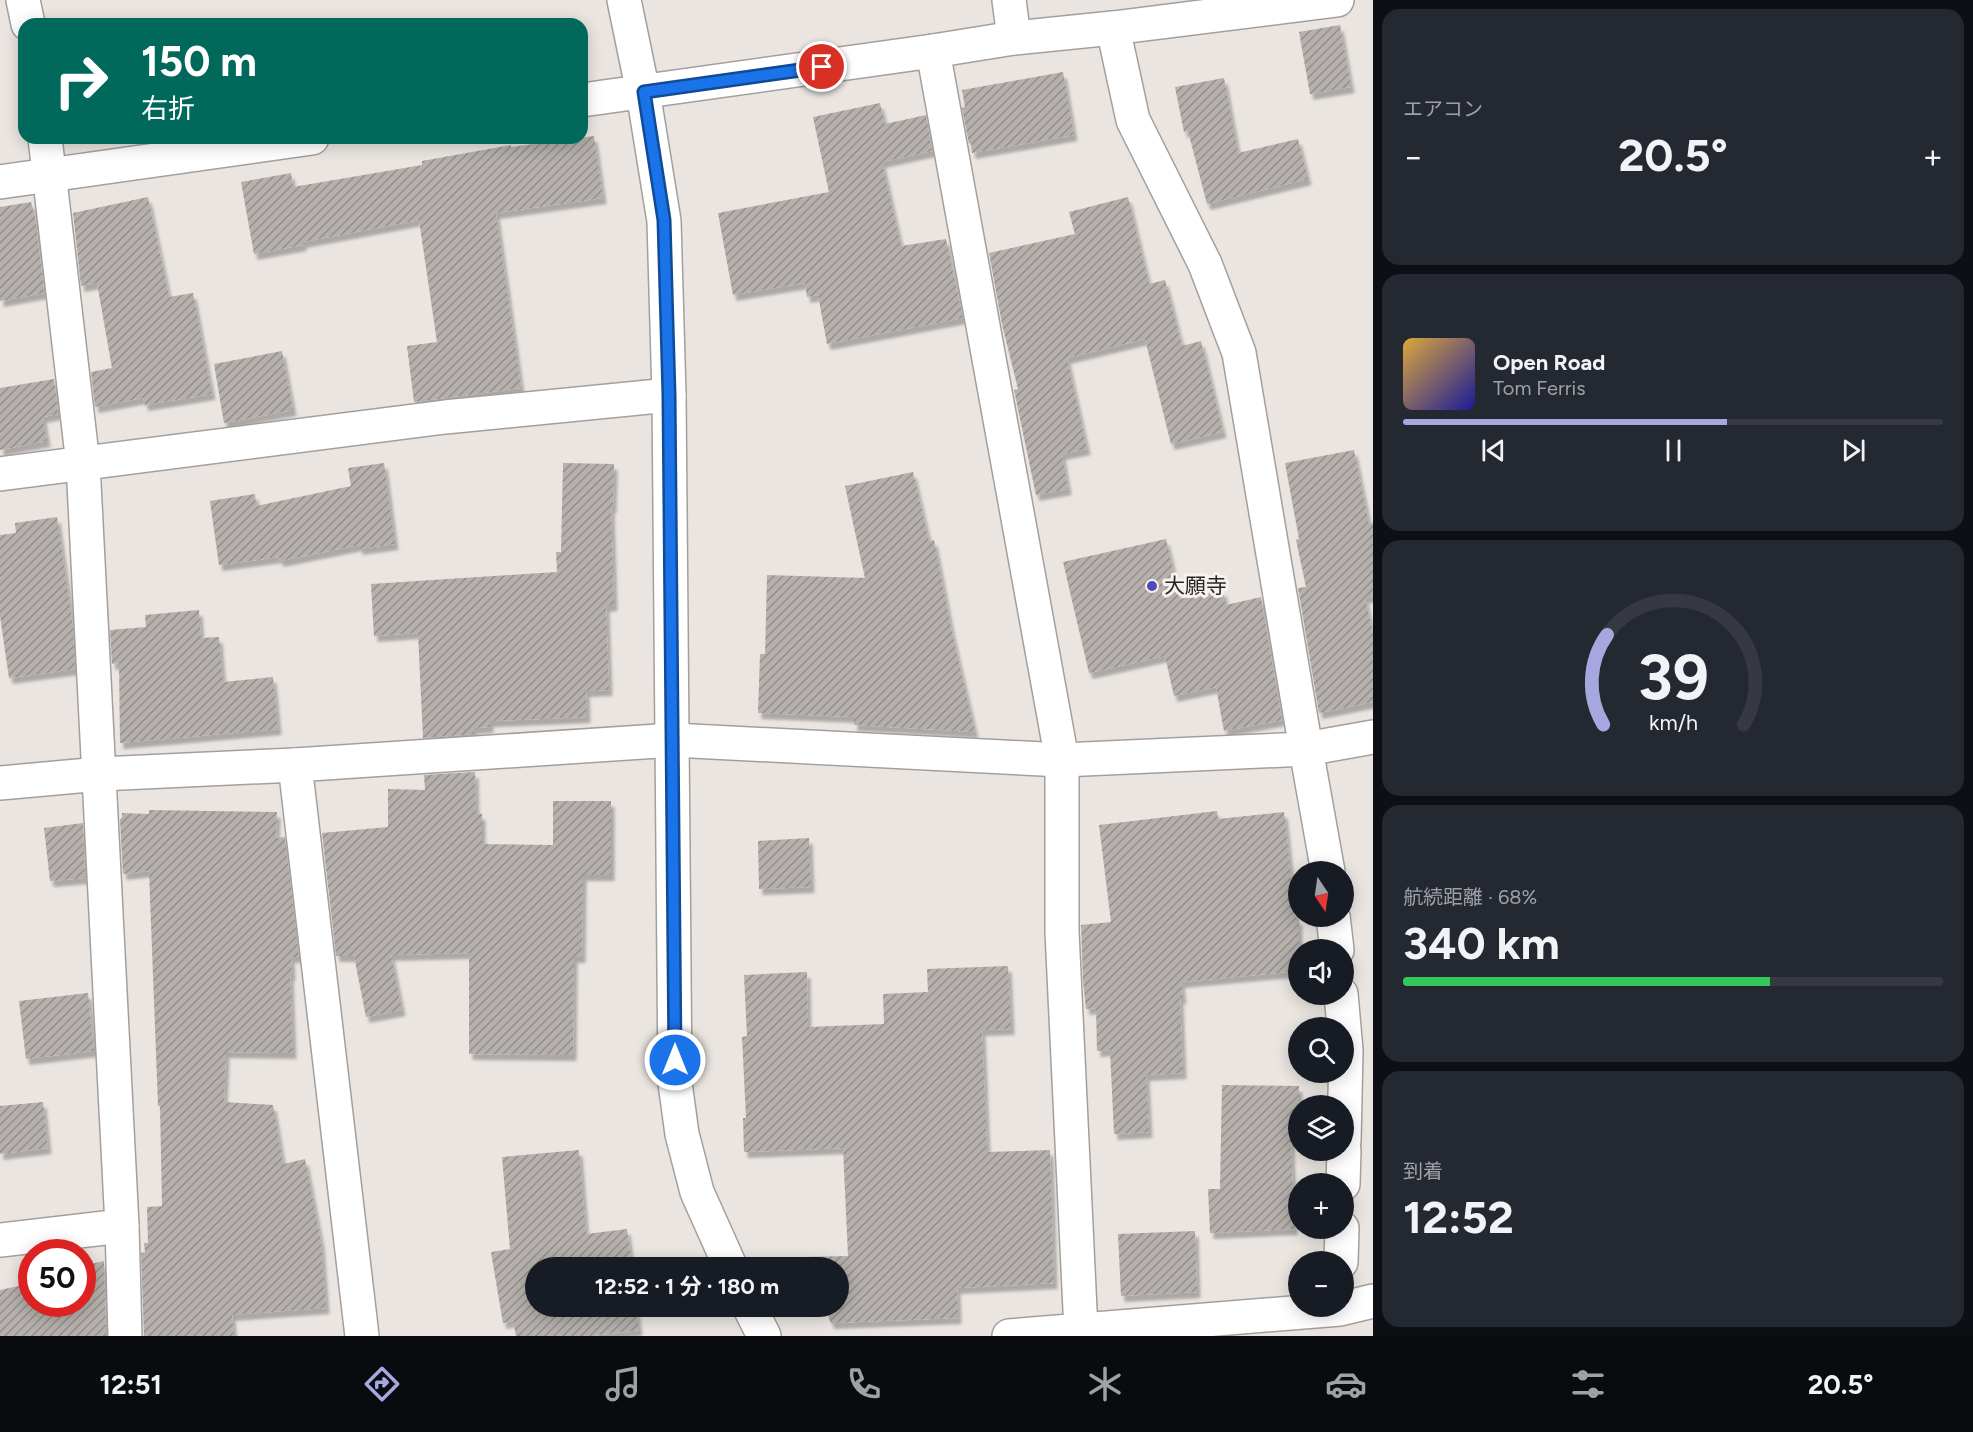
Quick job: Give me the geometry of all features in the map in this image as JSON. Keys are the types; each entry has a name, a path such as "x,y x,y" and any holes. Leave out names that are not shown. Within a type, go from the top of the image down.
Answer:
{"street":[{"path":"23,0 27,18"},
{"path":"624,0 644,92 664,220 669,395 675,1083 682,1134 697,1192 725,1257"},
{"path":"1009,0 1014,38"},
{"path":"588,99 1014,38 1337,0"},
{"path":"1113,28 1133,120 1205,264 1239,353 1326,861"},
{"path":"933,51 1062,760 1062,932 1082,1331"},
{"path":"45,144 83,464 122,1226 125,1336"},
{"path":"0,182 269,144"},
{"path":"0,474 445,417 669,395"},
{"path":"0,783 100,774 295,765 673,740 1062,760 1306,749 1373,737"},
{"path":"295,765 362,1336"},
{"path":"1342,1005 1346,1050 1345,1095"},
{"path":"0,1240 122,1226"},
{"path":"1354,1310 1373,1301"},
{"path":"754,1317 764,1336"},
{"path":"1009,1336 1338,1317"}],"building":[{"path":"1340,25 1351,87 1310,94 1299,32"},
{"path":"1063,72 1074,135 972,153 962,108 965,107 962,90"},
{"path":"1224,78 1238,153 1298,139 1308,179 1207,204 1188,131 1184,132 1175,87"},
{"path":"880,103 885,124 926,115 932,151 882,162 901,246 946,239 963,318 827,344 818,295 807,297 805,283 733,295 718,213 829,192 813,117"},
{"path":"594,136 603,198 496,213 521,388 414,402 407,346 437,342 419,220 303,242 303,245 254,254 241,182 291,173 293,187 422,165 422,161 511,145 511,147 534,144 588,144 588,137"},
{"path":"148,197 169,297 193,293 212,394 145,405 143,398 95,407 91,372 112,368 97,283 81,286 73,213"},
{"path":"1128,197 1149,284 1165,280 1182,346 1201,341 1223,432 1171,444 1145,339 1067,358 1087,449 1062,454 1068,489 1036,495 1014,390 1018,389 1002,324 989,253 1075,234 1069,212"},
{"path":"31,202 36,221 44,293 0,301 0,207"},
{"path":"282,351 293,410 224,423 214,364"},
{"path":"54,379 58,414 43,417 47,441 0,450 0,388"},
{"path":"1354,450 1369,524 1373,523 1373,596 1365,598 1373,633 1373,702 1319,713 1298,588 1306,587 1296,540 1299,539 1285,463"},
{"path":"384,463 395,544 359,549 359,545 280,561 279,557 219,565 210,501 255,494 256,506 351,486 348,468"},
{"path":"563,463 614,464 613,507 611,507 614,605 606,606 609,690 586,691 587,717 490,721 490,727 473,728 474,734 423,738 418,633 374,636 371,584 557,572 556,552 561,552"},
{"path":"913,472 929,541 934,540 952,633 975,732 854,725 854,717 758,713 760,654 765,654 767,575 865,578 845,486"},
{"path":"57,517 73,627 75,669 9,678 0,616 0,535 16,533 15,523"},
{"path":"1166,539 1180,599 1223,590 1226,605 1261,597 1282,720 1224,731 1216,687 1174,696 1165,656 1089,673 1063,562"},
{"path":"199,610 201,638 219,637 223,682 273,677 278,729 120,743 119,663 112,664 110,630 146,627 145,615"},
{"path":"475,772 476,813 482,814 482,844 553,845 553,801 611,801 611,875 583,875 582,957 574,957 573,1055 469,1054 469,953 391,955 402,1010 366,1017 354,956 336,956 322,833 388,827 388,789 425,790 424,775"},
{"path":"149,810 277,812 276,838 285,837 299,957 291,957 293,1053 226,1052 224,1102 273,1105 283,1164 305,1159 321,1242 326,1308 232,1315 234,1336 144,1336 141,1253 145,1252 144,1243 148,1243 147,1207 162,1206 160,1106 158,1106 149,871 123,874 120,819 122,813 149,814"},
{"path":"1217,811 1218,819 1284,812 1289,861 1288,927 1299,927 1299,939 1288,939 1288,972 1181,982 1183,1073 1146,1075 1149,1132 1114,1134 1110,1050 1097,1051 1096,1008 1086,1009 1081,925 1111,922 1099,825"},
{"path":"83,823 85,878 50,881 44,828"},
{"path":"809,838 811,887 759,889 758,841"},
{"path":"1008,966 1011,1029 982,1030 987,1152 1050,1150 1054,1283 957,1288 958,1318 831,1323 829,1317 849,1317 849,1257 803,1257 848,1256 843,1148 744,1152 743,1118 746,1118 742,1037 747,1036 744,975 807,972 808,1027 884,1024 883,994 928,992 927,969"},
{"path":"88,993 94,1051 26,1059 19,1001"},
{"path":"1222,1085 1299,1086 1299,1095 1288,1095 1288,1161 1292,1161 1292,1173 1288,1173 1288,1229 1210,1233 1208,1189 1220,1189"},
{"path":"43,1102 48,1148 0,1154 0,1106"},
{"path":"579,1150 586,1234 627,1229 631,1257 525,1257 525,1317 637,1317 639,1330 591,1336 516,1336 513,1321 503,1323 491,1252 510,1249 502,1157"},
{"path":"1195,1231 1197,1292 1121,1296 1118,1234"},
{"path":"104,1261 106,1336 0,1336 0,1290 18,1286 18,1317 96,1317 96,1263"}],"place":[{"name":"大願寺","path":"1152,586"}],"route":[{"path":"675,1060 669,395 664,220 644,92 822,67"}]}
